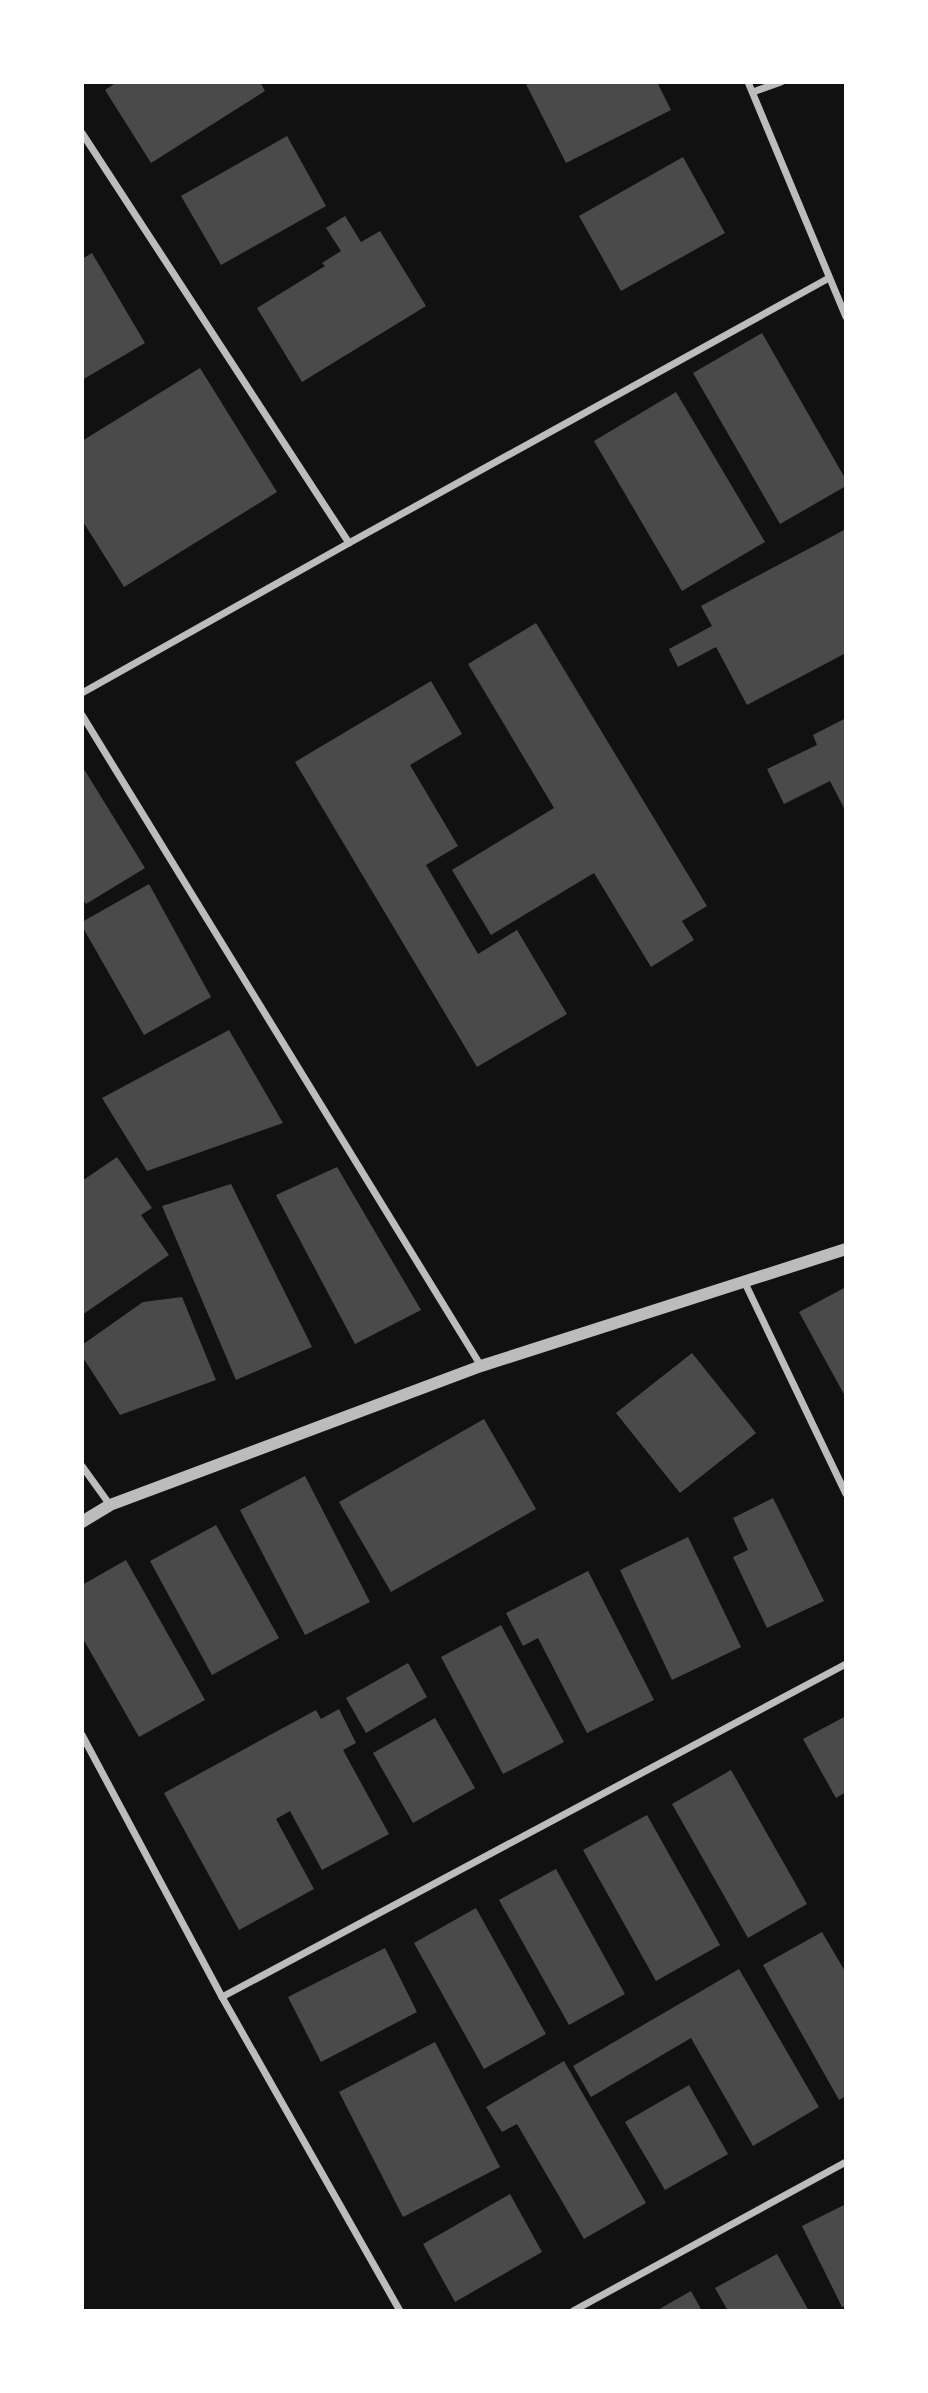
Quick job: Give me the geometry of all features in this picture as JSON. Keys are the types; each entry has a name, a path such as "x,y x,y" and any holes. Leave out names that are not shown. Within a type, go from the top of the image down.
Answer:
{"street":[{"path":"748,82 846,317"},
{"path":"753,92 780,82"},
{"path":"82,133 349,543"},
{"path":"82,693 829,278"},
{"path":"82,715 481,1366"},
{"path":"82,1522 110,1506 481,1366 846,1249"},
{"path":"744,1282 846,1494"},
{"path":"82,1466 110,1506"},
{"path":"222,1997 846,1664"},
{"path":"82,1735 222,1997 400,2311"},
{"path":"573,2311 846,2162"}],"building":[{"path":"117,82 260,82 265,91 151,163 105,90"},
{"path":"525,82 657,82 671,110 566,163"},
{"path":"287,136 326,206 221,265 181,196"},
{"path":"683,157 725,233 621,291 579,216"},
{"path":"345,216 361,242 380,231 426,306 302,382 257,308 325,266 322,263 341,251 326,228"},
{"path":"92,253 145,343 82,380 82,259"},
{"path":"762,333 846,480 846,486 780,524 693,373"},
{"path":"200,368 277,492 124,587 82,520 82,441"},
{"path":"676,392 765,542 682,591 594,441"},
{"path":"846,529 846,653 747,705 716,647 678,667 669,649 712,626 701,606"},
{"path":"536,623 707,906 682,921 694,940 651,967 594,873 491,935 452,870 554,808 468,664"},
{"path":"431,681 462,734 410,765 458,846 426,865 478,954 517,930 567,1014 477,1067 295,762"},
{"path":"846,718 846,812 830,781 784,804 767,769 817,745 813,735"},
{"path":"82,766 145,868 86,904 82,899"},
{"path":"149,884 211,997 144,1035 82,922"},
{"path":"229,1030 283,1123 147,1171 102,1098"},
{"path":"117,1157 152,1208 141,1215 169,1255 82,1315 82,1181"},
{"path":"337,1167 421,1310 355,1344 276,1195"},
{"path":"231,1184 312,1347 236,1380 162,1206"},
{"path":"846,1287 846,1398 799,1312"},
{"path":"182,1297 216,1380 120,1415 82,1356 82,1345 143,1302"},
{"path":"692,1353 756,1433 680,1493 616,1413"},
{"path":"484,1419 536,1509 391,1592 339,1502"},
{"path":"305,1476 370,1602 305,1635 240,1510"},
{"path":"773,1498 824,1601 767,1628 733,1557 748,1550 733,1518"},
{"path":"216,1525 279,1638 212,1675 150,1561"},
{"path":"688,1537 741,1647 672,1680 620,1570"},
{"path":"126,1560 205,1700 139,1737 82,1637 82,1585"},
{"path":"588,1571 654,1700 587,1733 538,1638 523,1646 506,1613"},
{"path":"501,1625 564,1742 503,1774 441,1657"},
{"path":"408,1663 427,1697 366,1733 346,1698"},
{"path":"339,1709 356,1743 343,1750 389,1834 322,1870 290,1811 276,1819 314,1889 239,1930 164,1793 316,1710 321,1719"},
{"path":"846,1716 846,1792 836,1798 803,1739"},
{"path":"435,1718 475,1788 413,1823 373,1753"},
{"path":"731,1770 807,1904 748,1938 672,1804"},
{"path":"647,1815 720,1945 656,1981 583,1850"},
{"path":"556,1869 625,1994 569,2025 499,1900"},
{"path":"476,1908 546,2034 484,2069 414,1943"},
{"path":"822,1932 846,1973 846,2096 839,2100 763,1965"},
{"path":"385,1948 417,2012 321,2062 288,1997"},
{"path":"739,1969 819,2107 753,2146 691,2038 591,2097 573,2066"},
{"path":"435,2042 500,2167 403,2217 339,2092"},
{"path":"564,2061 646,2203 584,2239 517,2124 502,2132 486,2107"},
{"path":"689,2085 728,2154 665,2190 625,2122"},
{"path":"510,2194 542,2252 455,2302 423,2244"},
{"path":"846,2204 846,2306 842,2307 802,2226"},
{"path":"777,2254 809,2311 728,2311 715,2288"},
{"path":"691,2291 702,2311 656,2311"}]}
